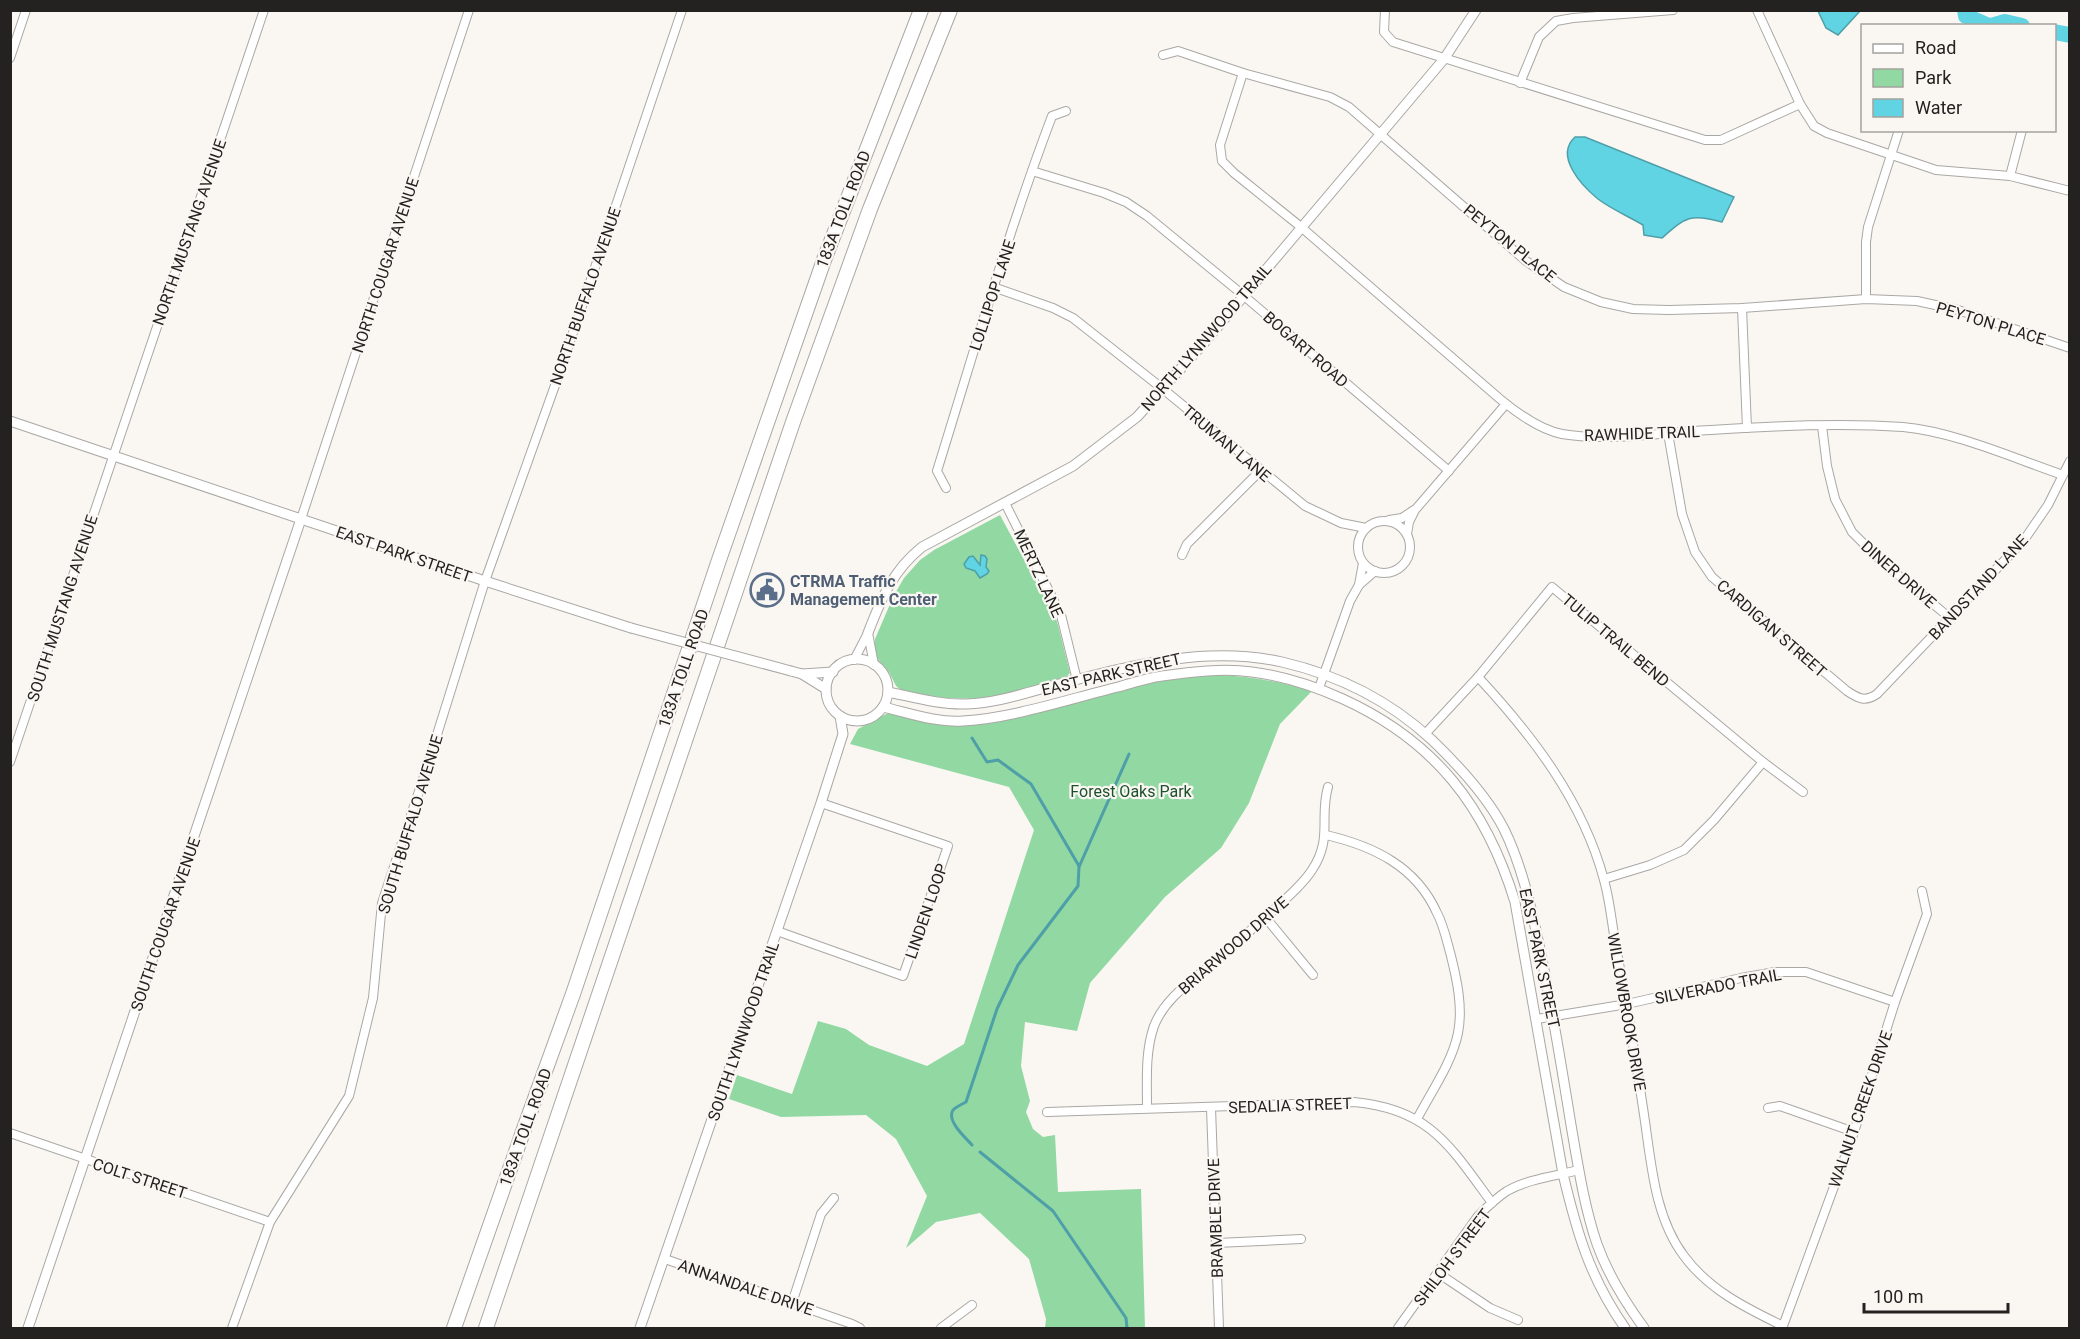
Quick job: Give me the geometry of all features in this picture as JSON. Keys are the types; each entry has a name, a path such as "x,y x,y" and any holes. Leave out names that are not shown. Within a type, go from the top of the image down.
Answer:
{"highway":[{"name":"183A TOLL ROAD","path":"454,1329 573,994 752,464 824,260 921,10"},
{"name":"183A TOLL ROAD","path":"486,1329 793,422 896,141 950,10"}],"street":[{"path":"10,58 13,41 26,10"},
{"name":"NORTH MUSTANG AVENUE","path":"113,454 264,10"},
{"name":"NORTH COUGAR AVENUE","path":"301,519 469,10"},
{"name":"NORTH BUFFALO AVENUE","path":"485,581 558,377 682,10"},
{"path":"1385,10 1384,32 1394,42 1705,140 1721,140 1800,104"},
{"name":"NORTH LYNNWOOD TRAIL","path":"854,660 880,602 907,559 922,547 1073,466 1128,424 1163,389 1444,59 1476,10"},
{"path":"1520,83 1539,37 1556,21 1673,10"},
{"path":"1757,10 1800,104 1814,126 1827,133 1936,171 2010,176 2070,191"},
{"name":"PEYTON PLACE","path":"1163,55 1178,51 1243,73 1330,97 1349,107 1526,261 1564,287 1601,302 1633,309 1669,310 1742,308 1866,299 1917,301 1958,310 2070,348"},
{"name":"RAWHIDE TRAIL","path":"1243,73 1220,145 1222,161 1506,404 1528,420 1560,433 1587,436 1747,428 1905,427 1935,432 2063,475"},
{"name":"LOLLIPOP LANE","path":"945,488 938,471 993,287 1052,116 1066,111"},
{"path":"1866,299 1868,227 1898,132"},
{"path":"2010,176 2021,132"},
{"name":"BOGART ROAD","path":"1032,171 1104,193 1126,202 1147,216 1449,471"},
{"name":"TRUMAN LANE","path":"993,287 1053,308 1073,318 1305,506 1341,523 1366,528"},
{"path":"1742,308 1747,428"},
{"path":"1363,563 1375,571 1392,572 1406,560 1409,552 1407,534 1409,522 1415,510 1506,404"},
{"name":"EAST PARK STREET","path":"10,421 631,628 801,674 826,689"},
{"name":"DINER DRIVE","path":"1822,426 1827,466 1835,499 1852,532 1880,560 1950,618"},
{"name":"CARDIGAN STREET","path":"1668,433 1682,514 1695,552 1712,577 1847,692 1859,699 1869,699"},
{"name":"SOUTH MUSTANG AVENUE","path":"10,762 113,454"},
{"name":"BANDSTAND LANE","path":"1869,699 1877,694 2024,540 2048,505 2070,461"},
{"path":"1182,555 1187,544 1260,471"},
{"name":"MERTZ LANE","path":"1005,503 1061,615 1077,680"},
{"path":"1319,688 1344,615 1359,585 1363,563 1358,541 1372,523 1402,518 1415,510"},
{"name":"SOUTH COUGAR AVENUE","path":"28,1329 29,1320 301,519"},
{"path":"1387,521 1401,527 1407,534"},
{"name":"TRUMAN LANE","path":"1341,523 1358,541"},
{"path":"1359,585 1375,571"},
{"name":"SOUTH BUFFALO AVENUE","path":"232,1329 270,1222 349,1096 373,998 382,903 485,581"},
{"name":"TULIP TRAIL BEND","path":"1425,734 1478,677 1552,587 1763,762 1803,792"},
{"path":"868,633 874,665"},
{"name":"EAST PARK STREET","path":"888,692 928,701 963,704 995,701 1164,659 1202,655 1246,657 1281,662 1324,674 1382,701 1425,734 1477,788 1504,830 1527,890 1553,1017 1579,1170 1598,1246 1610,1275 1644,1329"},
{"path":"854,660 864,660 874,665 885,677 888,692 883,707 872,718 856,721 840,716 830,704 826,689 833,672 838,666 854,660"},
{"name":"EAST PARK STREET","path":"883,707 926,718 962,721 1049,705 1160,676 1235,671 1277,676 1319,688 1368,711 1403,733 1435,761 1464,794 1486,829 1504,865 1515,902 1563,1174 1581,1245 1609,1305 1626,1329"},
{"name":"EAST PARK STREET","path":"801,674 833,672"},
{"name":"WILLOWBROOK DRIVE","path":"1478,677 1510,711 1539,748 1564,788 1586,829 1604,879 1627,1004 1655,1185 1664,1221 1683,1256 1705,1280 1737,1304 1783,1326"},
{"name":"SOUTH LYNNWOOD TRAIL","path":"640,1329 821,803 843,734 840,716"},
{"name":"SOUTH LYNNWOOD TRAIL","path":"843,734 856,721"},
{"path":"1604,879 1650,865 1684,850 1714,820 1763,762"},
{"name":"BRIARWOOD DRIVE","path":"1147,1107 1149,1049 1160,1014 1184,986 1266,918 1296,890 1312,871 1323,849 1326,835 1325,798 1328,787"},
{"name":"LINDEN LOOP","path":"777,931 903,976 948,846 821,803"},
{"path":"1326,835 1372,848 1407,872 1429,898 1443,928 1457,979 1458,1032 1446,1064 1417,1119"},
{"name":"WALNUT CREEK DRIVE","path":"1783,1326 1854,1132 1895,1002 1927,914 1922,891"},
{"path":"1266,918 1313,975"},
{"name":"SILVERADO TRAIL","path":"1537,1019 1627,1004 1775,972 1806,972 1895,1002"},
{"name":"SEDALIA STREET","path":"1047,1112 1354,1102 1393,1108 1417,1119 1433,1131 1452,1150 1492,1203"},
{"path":"1768,1108 1780,1106 1854,1132"},
{"name":"BRAMBLE DRIVE","path":"1212,1108 1219,1329"},
{"name":"COLT STREET","path":"10,1133 270,1222"},
{"name":"SHILOH STREET","path":"1398,1329 1478,1216 1492,1203 1507,1191 1525,1183 1579,1170"},
{"path":"792,1303 821,1214 834,1198"},
{"path":"1217,1243 1301,1239"},
{"name":"ANNANDALE DRIVE","path":"665,1259 852,1324 860,1329"},
{"path":"1438,1273 1490,1308 1518,1320"},
{"path":"941,1329 972,1305"}],"green space":[{"path":"1000,515 1057,621 1070,673 1065,678 984,699 945,698 905,693 896,686 889,672 877,658 874,649 875,639 894,595 904,578 920,560 934,550"},
{"name":"Forest Oaks Park","path":"1222,675 1267,680 1312,691 1280,724 1249,803 1221,848 1165,897 1090,983 1077,1031 1025,1022 1021,1066 1030,1101 1026,1112 1033,1129 1043,1137 1055,1135 1058,1192 1141,1189 1145,1328 1045,1328 1046,1319 1029,1259 980,1213 936,1222 906,1248 927,1196 896,1139 866,1115 781,1117 729,1099 737,1075 792,1094 818,1021 846,1029 869,1045 927,1066 964,1044 1034,830 1009,787 850,744 858,729 888,713 946,723 1160,679"}],"water":[{"path":"1818,11 1860,11 1838,35 1826,28"},
{"path":"1575,137 1585,137 1734,197 1722,222 1702,218 1689,219 1677,225 1662,238 1644,235 1643,225 1603,203 1578,179 1567,153"},
{"path":"981,555 987,559 986,567 989,571 980,578 975,571 966,568 964,564 969,557 973,556 980,565"}],"waterway":[{"path":"1965,10 1966,16 1984,24"},
{"path":"1998,24 2005,22 2014,24"},
{"path":"2056,32 2070,35"},
{"path":"972,738 987,762 998,760 1031,784 1079,866"},
{"path":"972,1145 954,1124 953,1110 966,1102 997,1009 1018,965 1078,886 1079,867 1129,754"},
{"path":"980,1152 1053,1211 1126,1318 1127,1328"}],"place":[{"name":"CTRMA Traffic Management Center","path":"767,590"}]}
